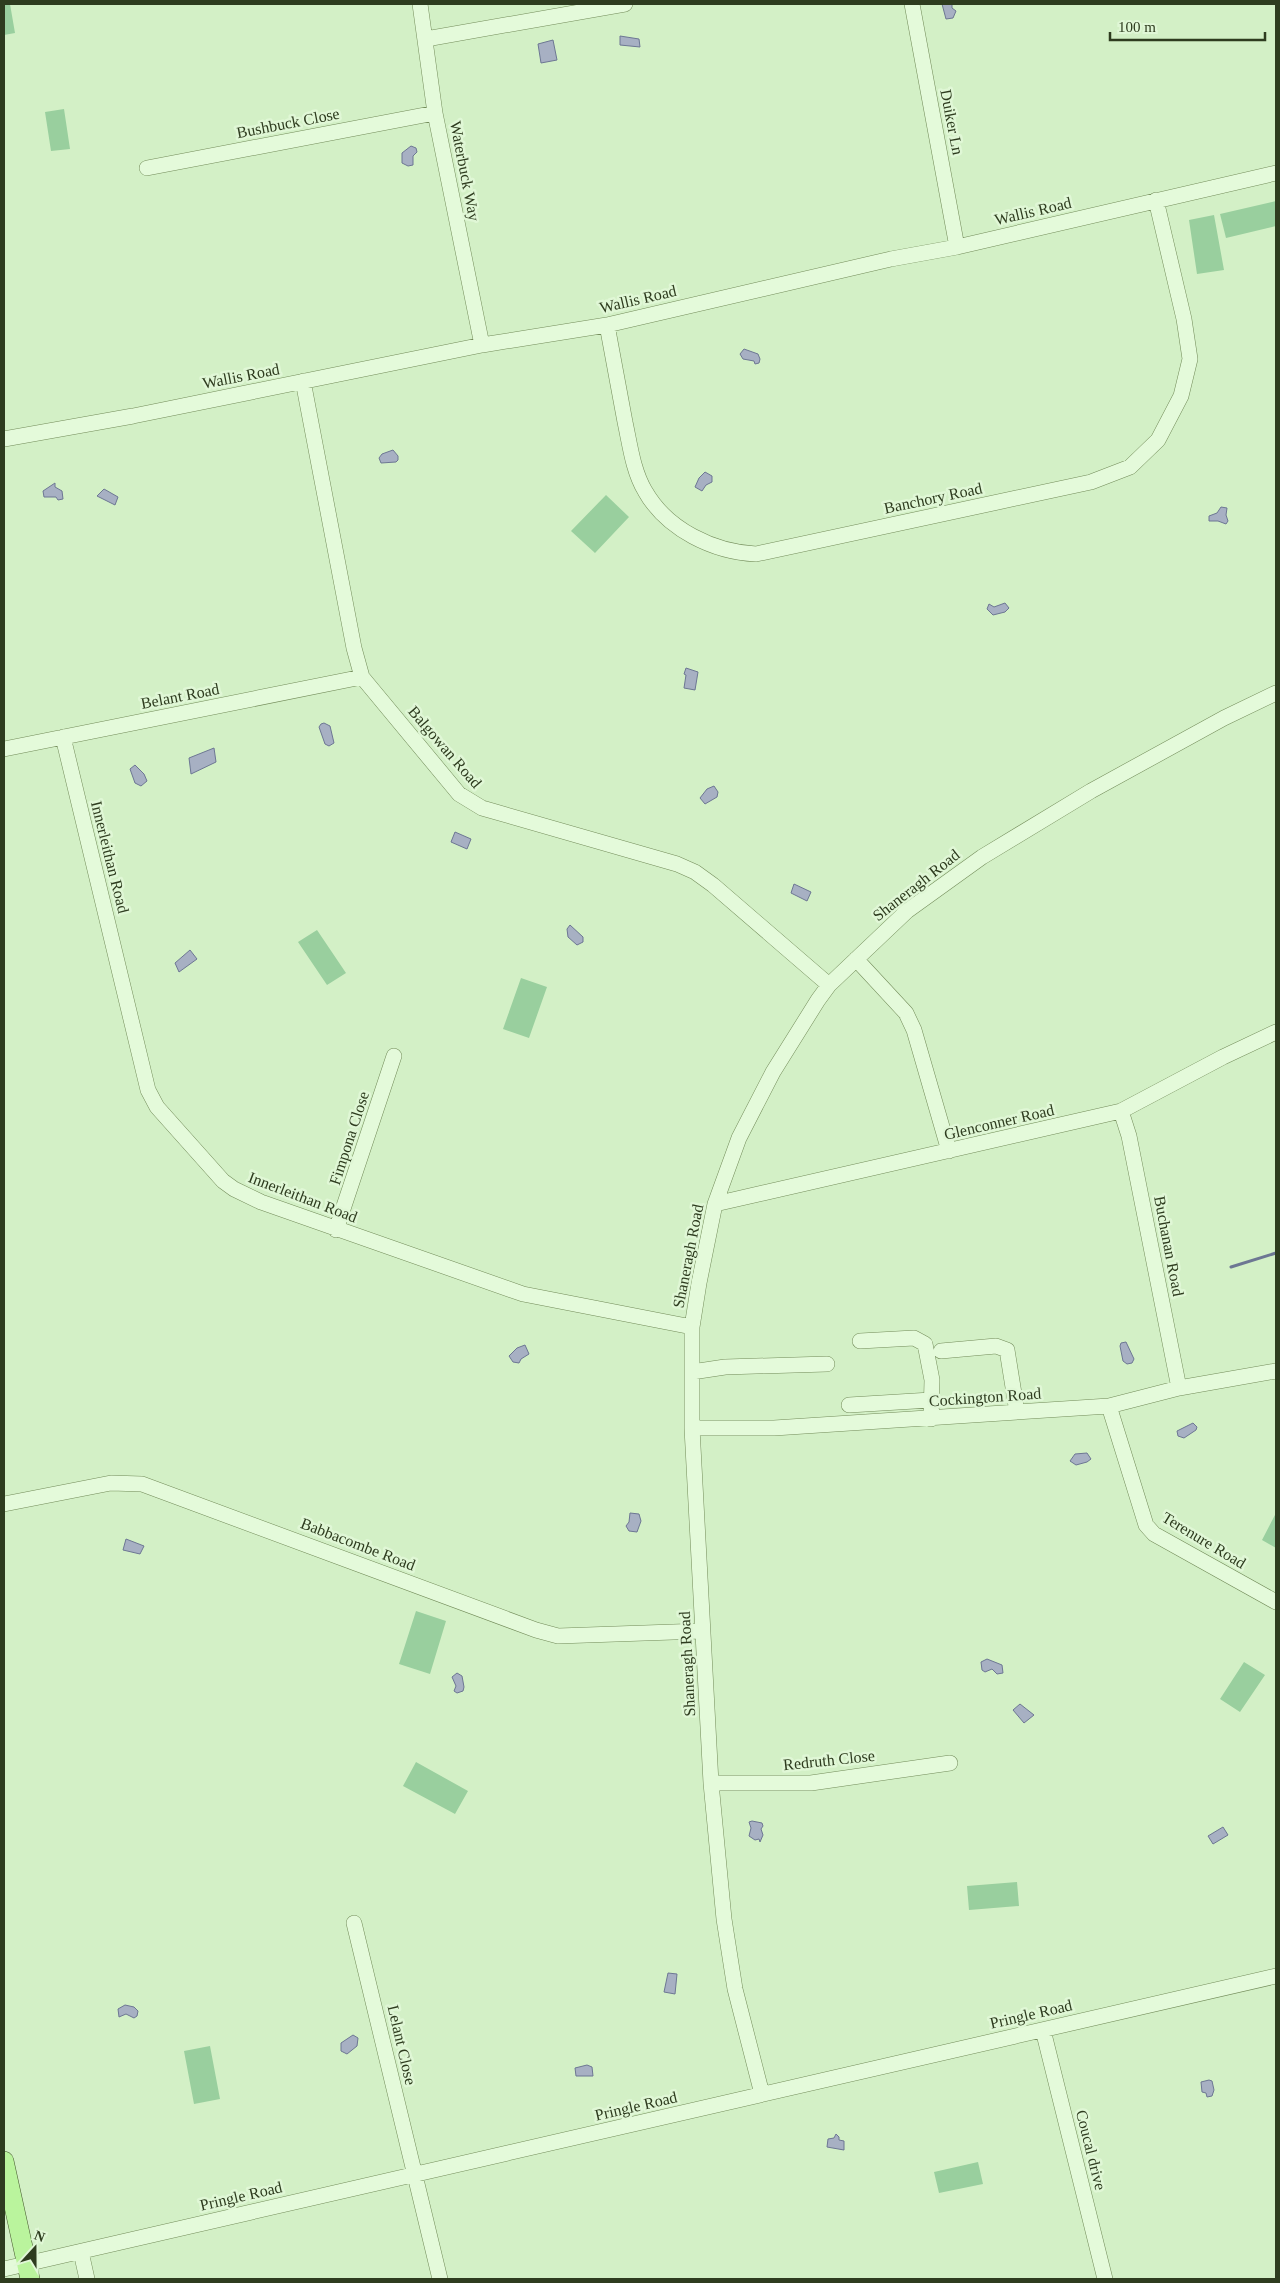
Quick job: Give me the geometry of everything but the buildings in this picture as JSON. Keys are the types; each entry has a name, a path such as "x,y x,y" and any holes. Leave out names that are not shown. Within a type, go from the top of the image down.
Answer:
{"main road":[{"path":"4,2161 28,2272"}],"street":[{"name":"Waterbuck Way","path":"420,4 435,113 482,345"},
{"path":"426,39 625,4"},
{"name":"Duiker Ln","path":"912,4 957,247"},
{"name":"Bushbuck Close","path":"147,168 435,113"},
{"name":"Wallis Road","path":"4,439 304,382 482,345 607,325 1276,173"},
{"name":"Banchory Road","path":"607,325 631,452 637,475 645,492 672,522 716,548 736,553 756,554 1091,482 1130,467 1158,440 1181,396 1190,359 1184,319 1156,200"},
{"name":"Balgowan Road","path":"304,382 354,648 362,677 459,794 482,808 677,864 695,872 829,985"},
{"name":"Belant Road","path":"4,749 362,677"},
{"name":"Shaneragh Road","path":"762,2094 735,1989 724,1920 711,1783 692,1428 692,1327 715,1204 739,1138 757,1100 795,1036 829,985 906,911 982,857 1091,791 1224,718 1276,693"},
{"name":"Innerleithan Road","path":"63,737 144,1076 157,1107 223,1181 234,1189 261,1202 522,1294 692,1327"},
{"path":"856,959 906,1014 914,1030 949,1152"},
{"name":"Glenconner Road","path":"715,1204 949,1152 1121,1111 1223,1057 1276,1032"},
{"name":"Fimpona Close","path":"336,1230 394,1056"},
{"name":"Buchanan Road","path":"1121,1111 1129,1136 1179,1388"},
{"path":"860,1341 914,1338 925,1344 932,1380 931,1419"},
{"path":"941,1351 996,1346 1008,1350 1018,1412"},
{"path":"692,1372 725,1367 827,1364"},
{"name":"Cockington Road","path":"692,1428 774,1428 1109,1406 1179,1388 1276,1371"},
{"path":"849,1405 932,1400"},
{"name":"Terenure Road","path":"1109,1406 1146,1525 1154,1534 1276,1602"},
{"name":"Babbacombe Road","path":"4,1504 111,1483 142,1484 558,1636 702,1631"},
{"name":"Redruth Close","path":"711,1783 811,1783 950,1763"},
{"name":"Lelant Close","path":"354,1923 440,2279"},
{"name":"Pringle Road","path":"4,2269 28,2272 81,2252 1276,1976"},
{"name":"Coucal drive","path":"1044,2030 1105,2279"},
{"path":"81,2252 87,2279"}],"green space":[{"path":"4,4 10,4 15,33 4,35"},
{"path":"64,109 70,149 51,151 45,112"},
{"path":"1276,201 1276,226 1226,238 1220,214"},
{"path":"1214,215 1224,270 1197,274 1189,220"},
{"path":"606,495 629,517 595,553 571,531"},
{"path":"317,930 346,973 327,985 298,942"},
{"path":"521,978 547,987 529,1038 503,1029"},
{"path":"1276,1513 1276,1548 1262,1540"},
{"path":"416,1611 446,1621 430,1674 399,1664"},
{"path":"1244,1662 1265,1675 1240,1712 1220,1699"},
{"path":"416,1762 468,1791 455,1814 403,1786"},
{"path":"1017,1882 1019,1906 969,1910 967,1886"},
{"path":"210,2046 220,2099 194,2104 184,2051"},
{"path":"978,2162 983,2184 939,2193 934,2172"}],"water":[{"path":"942,4 952,4 952,8 956,11 953,18 946,19"},
{"path":"620,36 639,39 640,47 620,45"},
{"path":"553,40 557,60 541,63 538,44"},
{"path":"411,146 416,148 417,152 413,156 413,165 408,166 402,163 402,153"},
{"path":"744,349 758,354 759,363 755,364 754,361 743,359 740,354"},
{"path":"393,450 398,456 398,460 396,462 381,463 379,458 382,454"},
{"path":"705,472 712,476 712,482 706,485 702,491 695,487 699,478"},
{"path":"55,483 55,487 62,491 63,499 58,500 56,497 44,497 43,491"},
{"path":"104,489 118,497 115,505 97,496"},
{"path":"1221,507 1227,508 1226,515 1228,521 1226,524 1218,521 1209,521 1209,516 1217,513"},
{"path":"1005,603 1009,608 1005,612 993,615 987,609 989,604 994,607"},
{"path":"686,668 698,672 695,690 684,688"},
{"path":"324,723 330,726 334,743 329,746 325,744 319,727"},
{"path":"214,748 216,762 191,774 189,758"},
{"path":"135,765 144,774 147,781 141,786 135,783 130,769"},
{"path":"714,786 718,792 717,797 705,804 700,798 707,789"},
{"path":"455,832 471,839 467,849 451,842"},
{"path":"794,884 811,892 807,901 791,893"},
{"path":"570,925 583,937 583,942 577,945 568,937 567,929"},
{"path":"190,950 197,959 179,972 175,963"},
{"path":"1126,1342 1134,1359 1132,1363 1127,1364 1123,1361 1120,1346 1121,1343"},
{"path":"525,1345 529,1354 521,1359 519,1363 513,1362 509,1356 517,1348"},
{"path":"1193,1423 1197,1427 1196,1430 1184,1438 1178,1436 1177,1431"},
{"path":"1087,1453 1091,1459 1087,1462 1076,1465 1070,1461 1075,1454"},
{"path":"630,1513 639,1514 641,1521 637,1532 629,1531 626,1526 629,1522"},
{"path":"126,1539 144,1546 140,1554 123,1550"},
{"path":"987,1659 1002,1665 1003,1673 997,1674 992,1669 985,1672 982,1670 981,1662"},
{"path":"457,1673 462,1676 464,1687 463,1691 457,1693 454,1691 456,1686 452,1677"},
{"path":"1020,1704 1034,1715 1024,1723 1013,1710"},
{"path":"749,1822 762,1823 763,1835 760,1842 759,1839 755,1840 749,1836 751,1828"},
{"path":"1223,1827 1228,1835 1213,1844 1208,1836"},
{"path":"668,1973 677,1974 675,1994 664,1992"},
{"path":"125,2005 134,2007 138,2011 137,2016 134,2018 126,2014 119,2017 118,2009"},
{"path":"353,2035 358,2038 357,2046 347,2054 341,2051 341,2043"},
{"path":"587,2065 592,2067 593,2076 576,2076 575,2068"},
{"path":"1212,2081 1214,2090 1212,2096 1207,2097 1206,2093 1202,2092 1201,2082"},
{"path":"836,2134 839,2140 844,2141 844,2150 827,2147 828,2139 834,2138"}],"waterway":[{"path":"1231,1267 1276,1253"}]}
